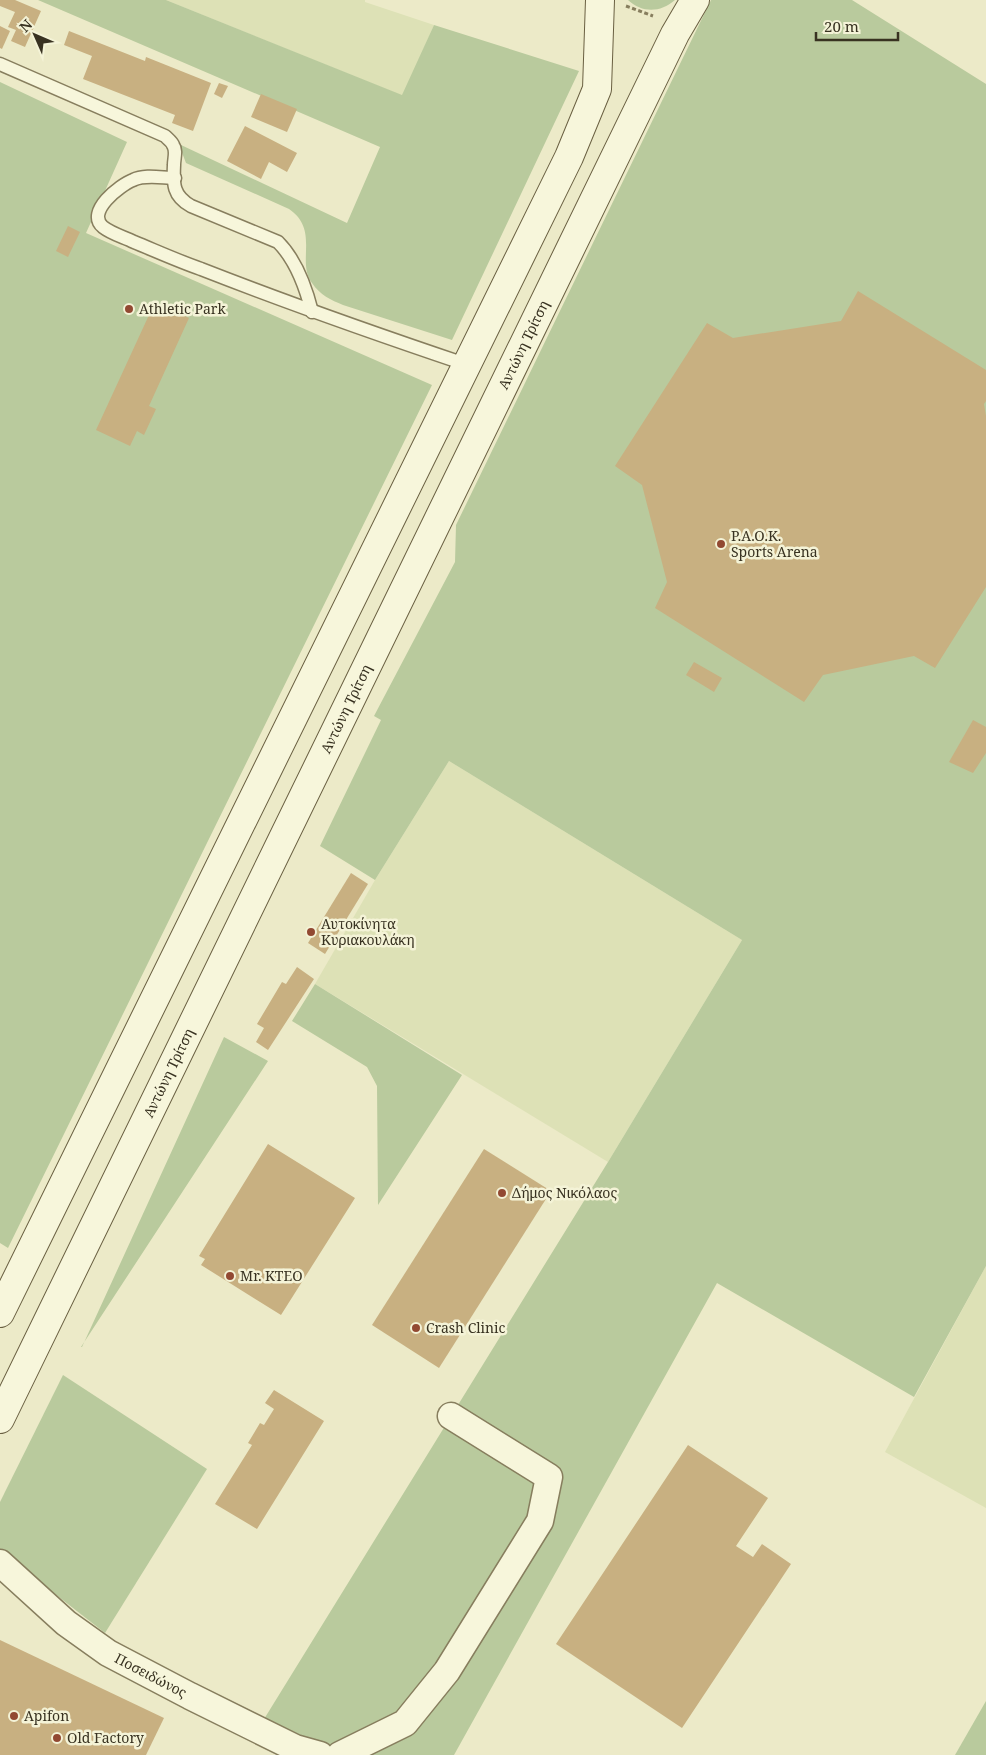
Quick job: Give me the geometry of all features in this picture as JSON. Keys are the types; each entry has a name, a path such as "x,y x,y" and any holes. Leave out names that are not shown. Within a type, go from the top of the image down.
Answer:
{"street":[{"name":"Αντώνη Τρίτση","path":"0,1419 679,26 695,0"},
{"path":"0,1313 465,364 569,156 597,89 609,2"},
{"path":"340,1755 405,1723 447,1671 540,1521 549,1477 451,1416"},
{"name":"Ποσειδώνος","path":"0,1563 66,1624 108,1653 295,1748 320,1755"}],"lane":[{"path":"0,64 165,136 173,144 176,154 174,178 176,194 182,201 281,245 288,253 301,279 307,292 312,312"},
{"path":"174,178 141,178 133,180 102,204 98,212 102,226 168,256 312,312 465,364"}],"path":[{"path":"609,2 679,26"}],"green space":[{"path":"38,0 166,0 402,95 434,25 579,71 452,340 343,305 326,297 315,287 308,275 306,266 306,236 298,217 289,209 186,163 181,150 181,145 347,223 380,147"},
{"path":"166,0 365,0 365,2 434,25 403,96"},
{"path":"628,0 675,0 663,7 651,10 639,7"},
{"name":"P.A.O.K. Sports Arena","path":"711,0 852,0 986,84 986,1266 914,1397 717,1283 454,1755 340,1755 261,1724 608,1162 742,940 449,761 375,880 320,846 381,720 374,716 455,562 456,525"},
{"path":"0,82 127,142 86,233 432,385 8,1248 0,1243"},
{"path":"449,761 742,940 608,1162 315,984 375,880"},
{"path":"315,984 462,1075 378,1205 377,1086 367,1067 292,1021"},
{"path":"224,1037 268,1061 84,1342"},
{"path":"986,1266 986,1508 885,1452"},
{"path":"63,1375 207,1469 105,1633 0,1551 0,1502"},
{"path":"986,1701 986,1755 955,1755"}],"building":[{"path":"0,0 15,0 41,11 25,47 11,41 16,30 8,27 15,12 0,6"},
{"path":"0,26 10,31 2,49 0,48"},
{"path":"69,31 145,61 146,57 211,83 193,131 172,123 175,115 83,79 92,56 64,45"},
{"path":"219,83 228,86 222,98 214,94"},
{"path":"261,94 297,109 287,132 251,117"},
{"path":"245,126 297,153 287,172 269,162 261,179 227,161"},
{"path":"68,226 80,232 68,257 56,251"},
{"path":"858,291 986,370 986,401 984,404 986,416 986,587 935,668 914,656 823,675 804,702 655,608 667,582 642,485 615,466 707,323 733,338 841,321"},
{"path":"155,302 189,318 149,406 156,409 144,435 137,431 130,446 96,430"},
{"path":"694,662 722,678 714,692 686,675"},
{"path":"973,720 986,727 986,753 973,773 949,762"},
{"path":"351,873 368,884 325,954 308,943"},
{"path":"297,967 314,979 268,1050 256,1042 264,1028 257,1024 282,982 286,984"},
{"path":"268,1144 355,1198 281,1315 201,1265 205,1259 199,1256"},
{"path":"484,1149 551,1191 439,1368 372,1325"},
{"path":"274,1390 324,1421 257,1529 215,1504 252,1445 248,1443 260,1423 264,1425 274,1409 265,1403"},
{"path":"688,1445 768,1498 736,1546 753,1557 762,1544 791,1564 682,1728 556,1644"},
{"path":"0,1640 164,1718 146,1755 0,1755"}],"place":[{"name":"Athletic Park","path":"129,309"},
{"name":"P.A.O.K. Sports Arena","path":"721,544"},
{"name":"Αυτοκίνητα Κυριακουλάκη","path":"311,932"},
{"name":"Δήμος Νικόλαος","path":"502,1193"},
{"name":"Mr. KTEO","path":"230,1276"},
{"name":"Crash Clinic","path":"416,1328"},
{"name":"Apifon","path":"14,1716"},
{"name":"Old Factory","path":"57,1738"}]}
